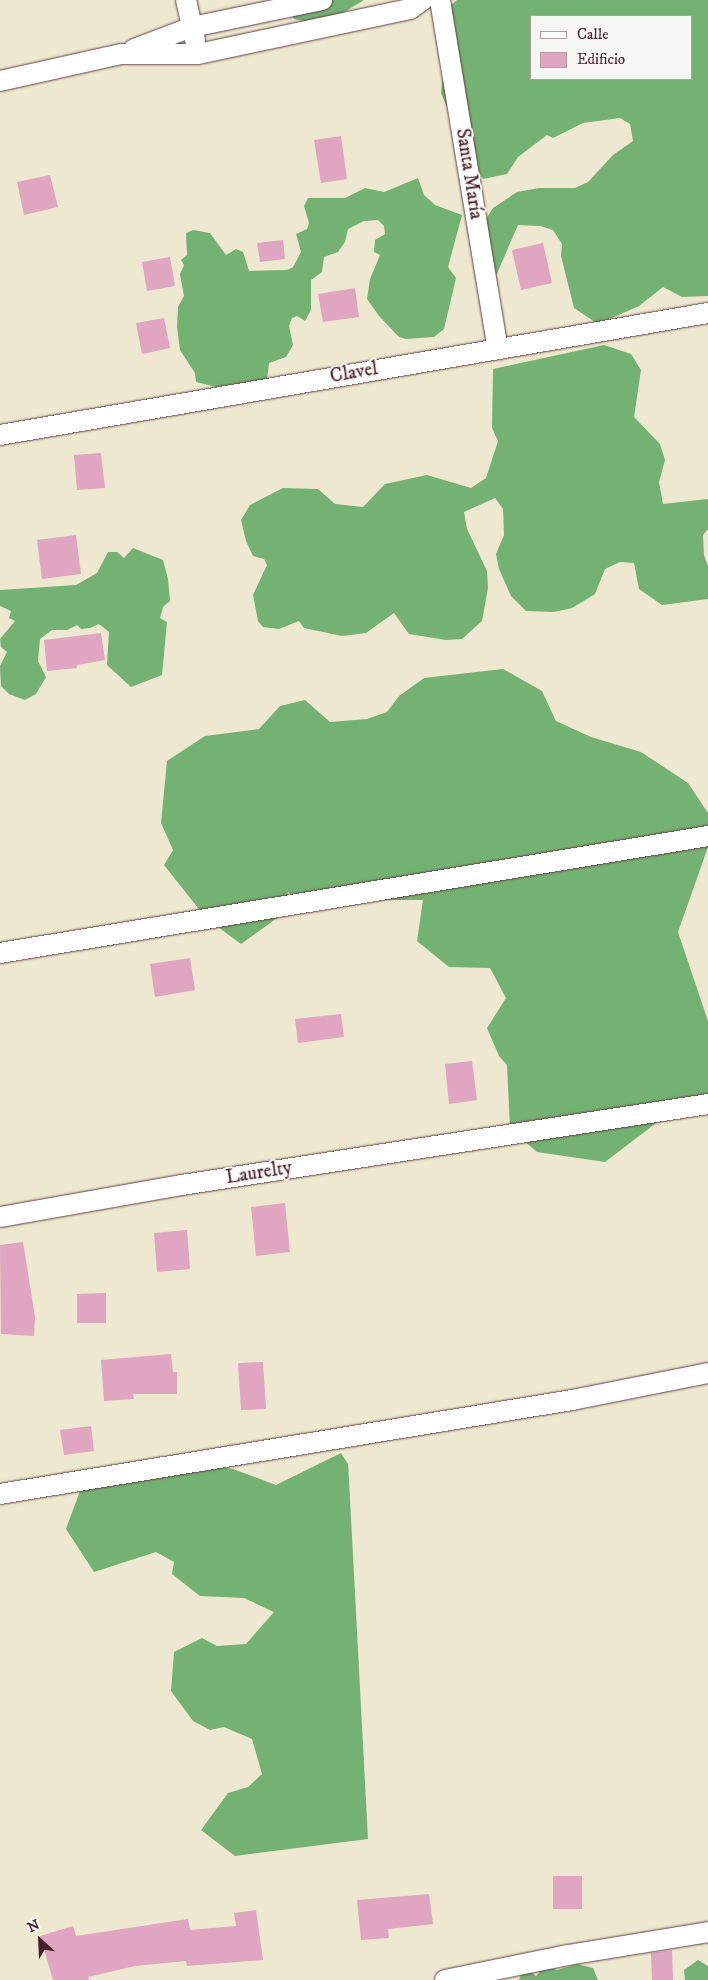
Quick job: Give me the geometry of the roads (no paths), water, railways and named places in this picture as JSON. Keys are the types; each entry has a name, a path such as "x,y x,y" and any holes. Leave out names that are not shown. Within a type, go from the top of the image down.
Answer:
{"street":[{"path":"186,0 198,54"},
{"path":"0,81 121,54 192,27 322,0"},
{"path":"121,54 198,54 410,9 423,0"},
{"name":"Santa María","path":"440,0 498,349"},
{"name":"Clavel","path":"0,435 708,313"},
{"path":"0,953 708,836"},
{"name":"Laurelty","path":"0,1217 518,1132 708,1104"},
{"path":"0,1494 572,1400 708,1373"},
{"path":"445,1980 568,1955 708,1932"}]}
